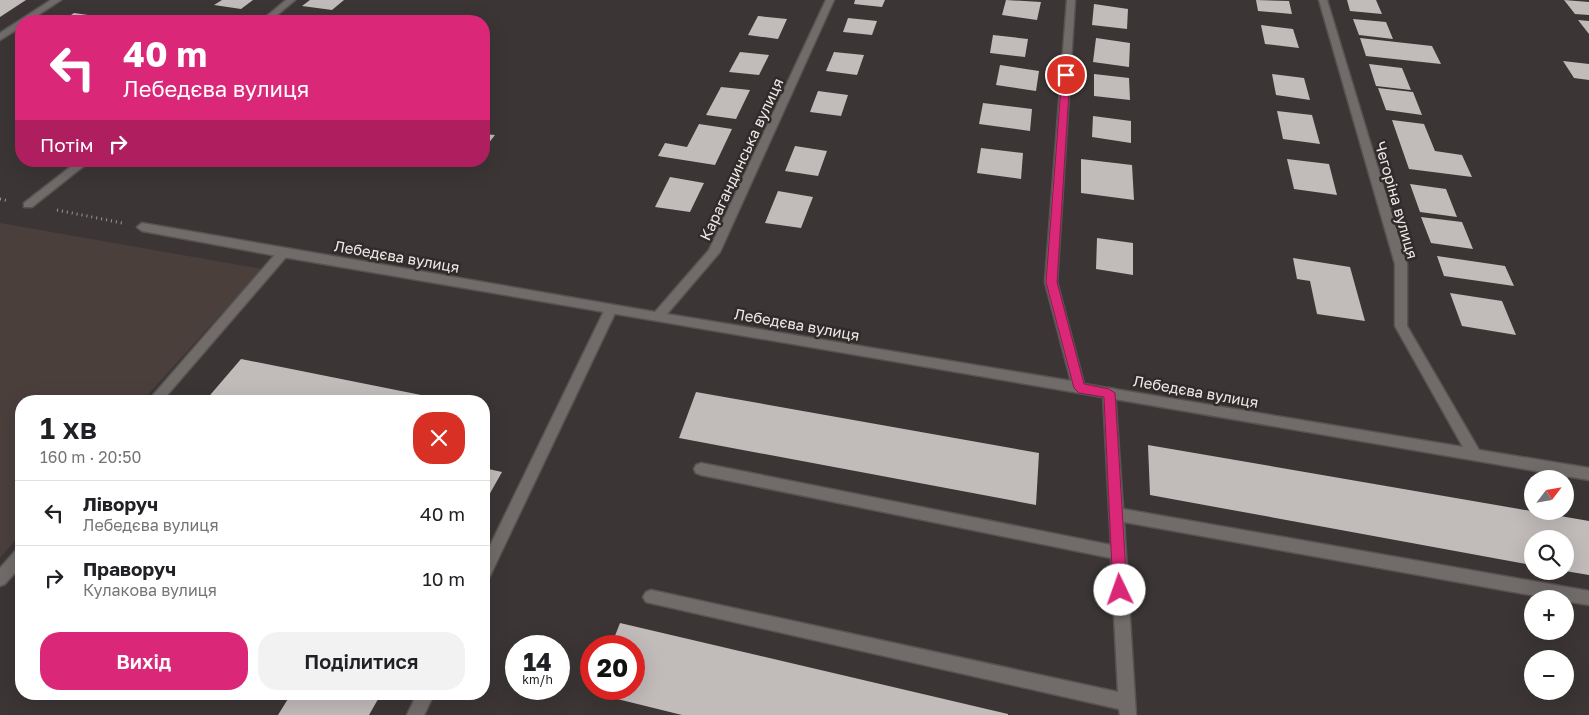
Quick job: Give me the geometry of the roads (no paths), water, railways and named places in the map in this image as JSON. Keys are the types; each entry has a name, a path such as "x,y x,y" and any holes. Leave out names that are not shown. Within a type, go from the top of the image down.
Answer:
{"street":[{"path":"34,15 57,0"},
{"path":"272,15 291,0"},
{"name":"Карагандинська вулиця","path":"657,317 714,252 830,0"},
{"path":"1071,0 1051,282 1079,388"},
{"name":"Чегоріна вулиця","path":"1323,0 1401,264 1401,326 1474,454"},
{"path":"0,37 15,27"},
{"path":"28,205 77,167"},
{"name":"Лебедєва вулиця","path":"142,226 283,253 1589,474"},
{"path":"159,395 283,253"},
{"path":"490,561 611,309"},
{"path":"651,597 1127,708 1109,393"},
{"path":"701,469 1118,553"},
{"path":"1116,514 1589,598"},
{"path":"0,579 15,562"},
{"path":"415,715 423,700"}]}
